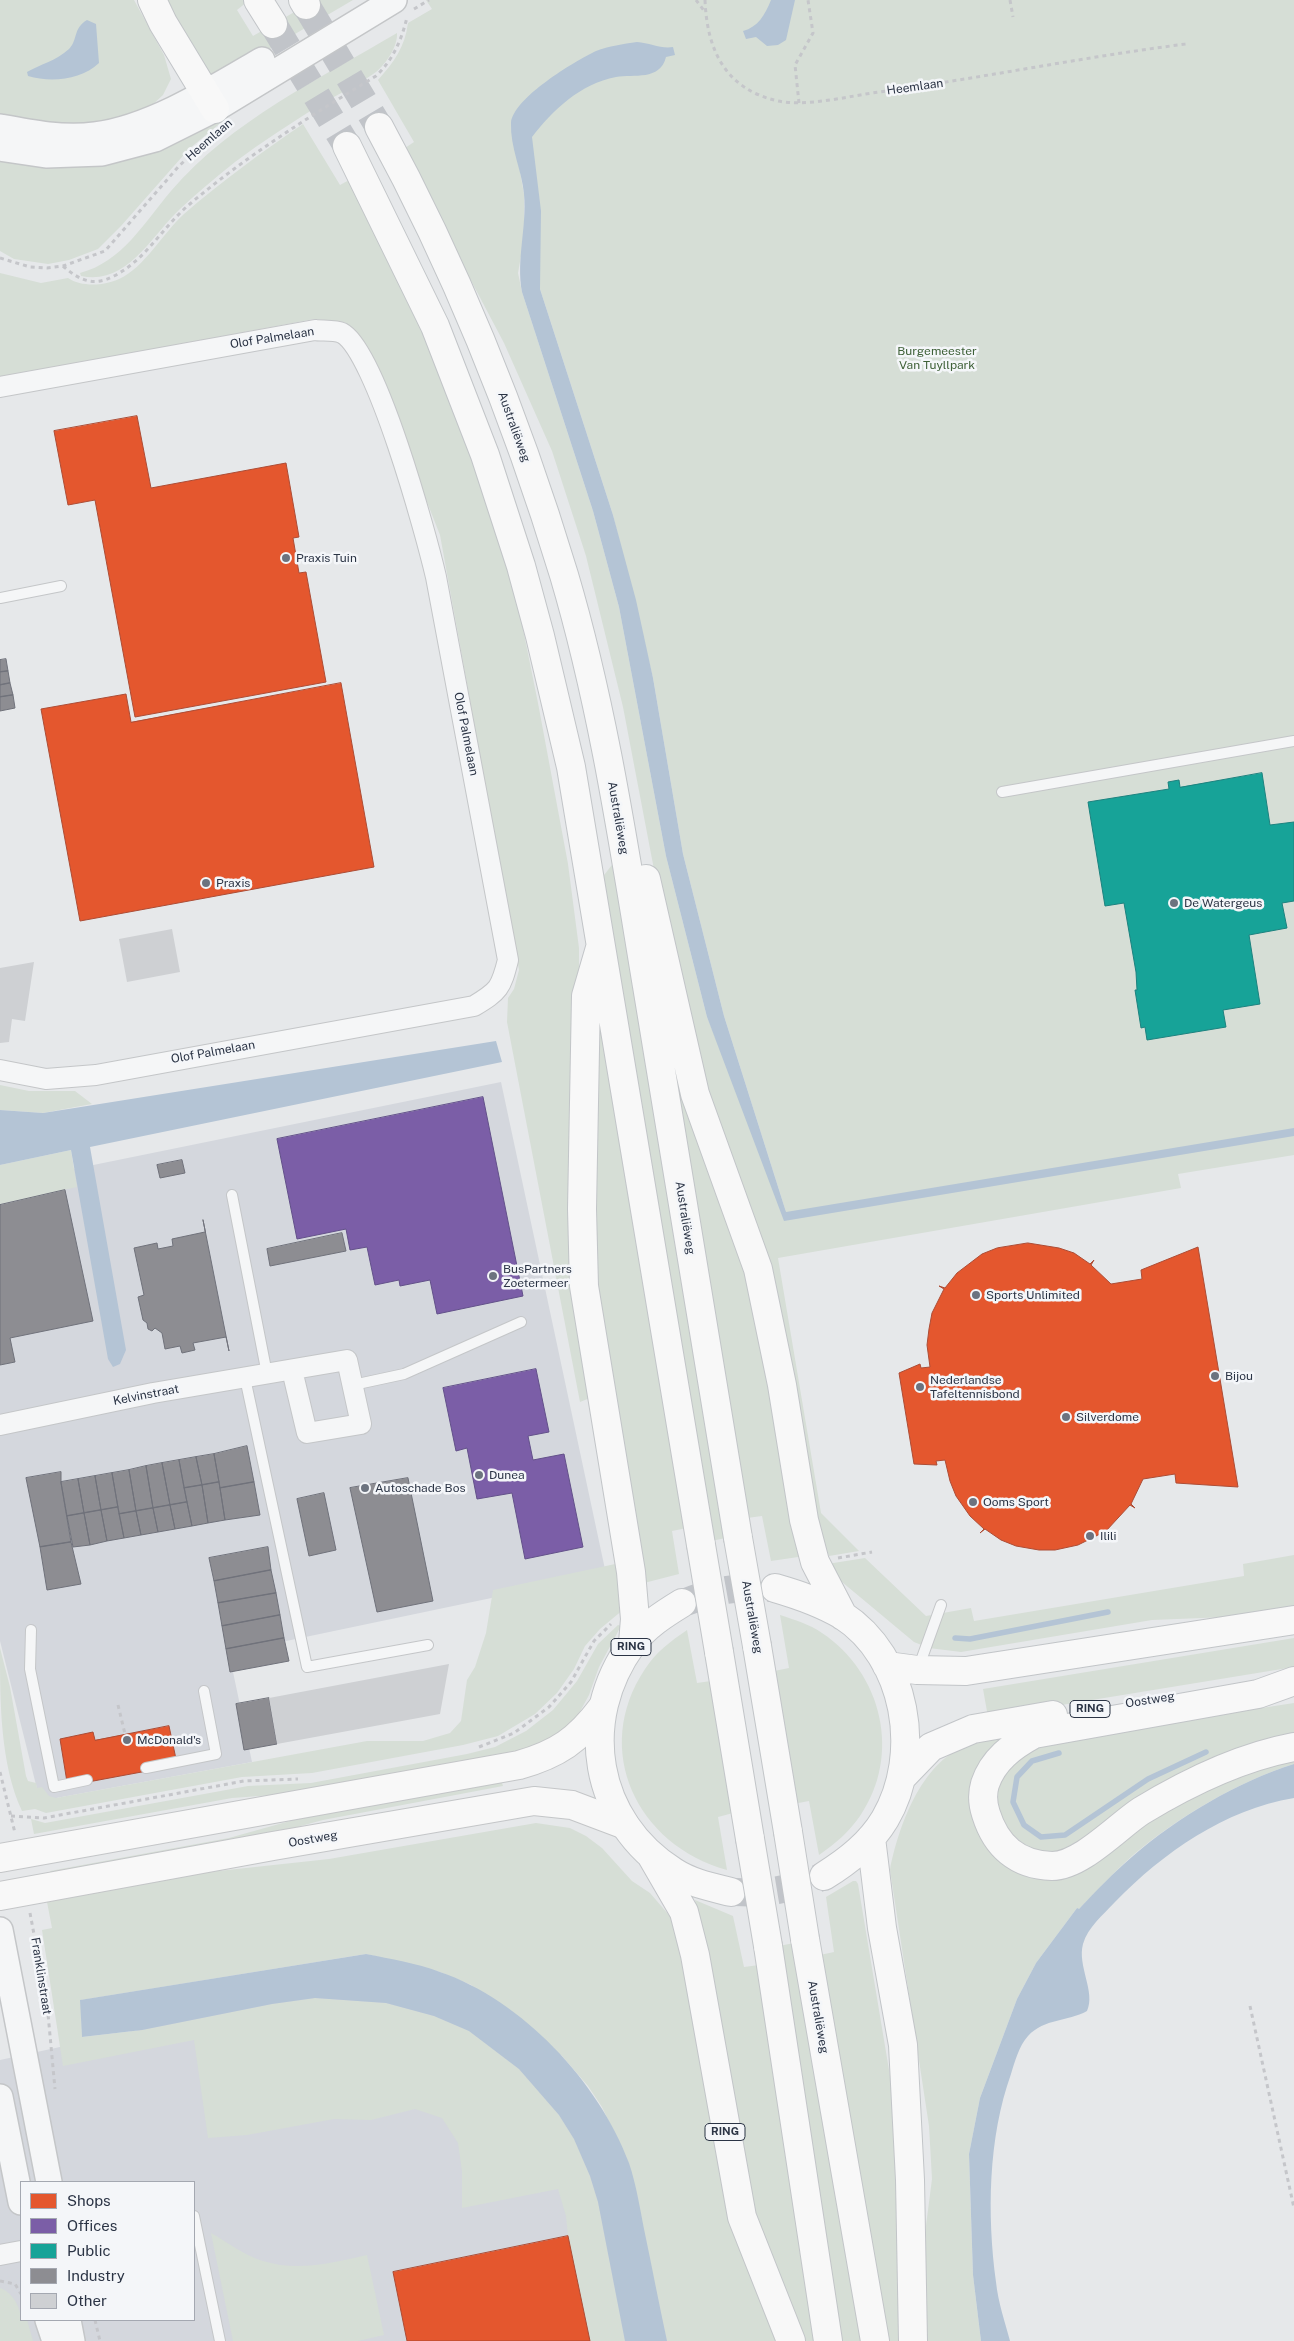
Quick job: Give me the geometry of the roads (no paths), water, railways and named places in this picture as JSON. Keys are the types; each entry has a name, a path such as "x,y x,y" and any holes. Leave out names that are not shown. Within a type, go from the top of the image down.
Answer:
{"main road":[{"path":"152,0 212,112"},
{"path":"258,0 273,24"},
{"name":"Australiëweg","path":"379,127 410,184 460,289 508,408 565,579 598,708 620,828 805,1939 875,2341"},
{"path":"347,146 435,326 485,455 521,566 540,636 571,767 768,1946 828,2341"},
{"path":"620,828 644,871 695,1094 758,1269 782,1385 804,1520 815,1562 843,1616"},
{"path":"601,942 586,996 582,1209 584,1286 635,1604 633,1643"},
{"name":"RING","path":"775,1588 811,1598 843,1616 868,1638 887,1666 901,1702 906,1739 902,1777 884,1820 871,1838 849,1860 824,1876"},
{"name":"RING","path":"682,1603 648,1627 633,1643 614,1674 602,1708 599,1738 602,1769 610,1798 625,1825 651,1855 684,1912 695,1955 742,2217 791,2341"},
{"path":"887,1666 917,1670 966,1671 1294,1620"},
{"path":"1294,1679 1258,1694 1034,1734 1016,1744 994,1766 984,1785 983,1798 991,1829 1000,1844 1015,1856 1035,1864 1054,1866 1080,1857 1140,1812 1193,1783 1271,1751 1294,1747"},
{"name":"Oostweg","path":"902,1777 931,1747 973,1729 1294,1679"},
{"path":"9,1857 542,1759 575,1739 602,1708"},
{"name":"Oostweg","path":"13,1894 283,1844 534,1801 572,1805 601,1814 625,1825"},
{"path":"871,1838 882,1928 904,2045 910,2180 913,2341"},
{"name":"RING","path":"651,1855 675,1872 693,1881 731,1892"}],"street":[{"name":"Heemlaan","path":"0,127 47,136 96,135 145,122 212,112 367,0"},
{"name":"Heemlaan","path":"0,148 46,155 102,153 155,139 212,112 401,10"},
{"name":"Olof Palmelaan","path":"0,387 315,330 341,333 360,352 376,384 424,526 436,576 508,960 503,981 495,994 474,1006 96,1075 46,1079 0,1070"},
{"name":"Kelvinstraat","path":"0,1425 153,1393 347,1360 362,1424 308,1433 292,1370"},
{"path":"0,1930 49,2181"},
{"path":"0,2097 20,2197"},
{"path":"0,2256 20,2250"},
{"path":"48,2321 55,2341"},
{"path":"68,2321 72,2341"}],"lane":[{"path":"0,598 61,586"},
{"path":"1002,792 1294,741"},
{"path":"232,1195 267,1374"},
{"path":"353,1385 404,1374 522,1322"},
{"path":"245,1378 307,1668 428,1645"},
{"path":"917,1670 941,1605"},
{"path":"31,1630 30,1668 54,1787 87,1780"},
{"path":"146,1768 216,1754 204,1691"},
{"path":"195,2221 220,2341"}],"water":[{"path":"771,0 795,0 786,40 778,45 767,46 756,37 746,39 743,31 753,27 760,20"},
{"path":"87,20 96,24 99,63 84,73 65,78 46,79 28,76 27,72 54,59 69,49 74,42 78,30"},
{"path":"637,42 673,47 675,55 666,57 663,65 652,73 603,80 579,92 558,108 532,137 541,211 540,289 613,515 636,600 653,678 683,854 724,1016 786,1212 1294,1128 1294,1136 784,1221 707,1017 666,856 619,607 593,511 522,292 520,280 525,207 521,177 511,132 514,113 546,81 574,63 601,49"},
{"path":"496,1041 502,1062 90,1147 126,1350 120,1364 113,1367 108,1359 71,1150 0,1165 0,1110 43,1113"},
{"path":"1294,1764 1294,1798 1243,1812 1197,1836 1154,1866 1115,1902 1092,1927 1083,1944 1082,1961 1089,1996 1087,2011 1042,2026 1028,2036 1022,2044 1003,2099 994,2150 992,2177 991,2230 993,2256 998,2297 1010,2341 981,2341 973,2275 969,2154 980,2098 1017,1999 1036,1963 1077,1908 1079,1909 1119,1869 1150,1842 1209,1802 1251,1780"},
{"path":"366,1954 422,1966 470,1985 500,2002 528,2023 578,2074 616,2133 629,2163 638,2196 667,2341 625,2341 598,2202 590,2176 574,2139 559,2115 519,2069 469,2031 434,2016 386,2003 315,1998 272,2004 142,2030 82,2037 80,2000"}],"waterway":[{"path":"955,1638 970,1639 1108,1612"},
{"path":"1059,1753 1032,1761 1017,1777 1013,1802 1024,1825 1041,1837 1065,1835 1148,1779 1206,1752"}],"tunnel":[{"path":"306,5 379,127"},
{"path":"273,24 347,146"},
{"path":"686,1602 708,1594 728,1590 771,1588"},
{"path":"735,1892 781,1890 824,1876"}],"place":[{"name":"Praxis Tuin","path":"286,558"},
{"name":"Praxis","path":"206,883"},
{"name":"De Watergeus","path":"1174,903"},
{"name":"BusPartners Zoetermeer","path":"493,1276"},
{"name":"Sports Unlimited","path":"976,1295"},
{"name":"Bijou","path":"1215,1376"},
{"name":"Nederlandse Tafeltennisbond","path":"920,1387"},
{"name":"Silverdome","path":"1066,1417"},
{"name":"Dunea","path":"479,1475"},
{"name":"Autoschade Bos","path":"365,1488"},
{"name":"Ooms Sport","path":"973,1502"},
{"name":"Ilili","path":"1090,1536"},
{"name":"McDonald's","path":"127,1740"}],"park label":[{"name":"Burgemeester Van Tuyllpark","path":"937,358"}]}
